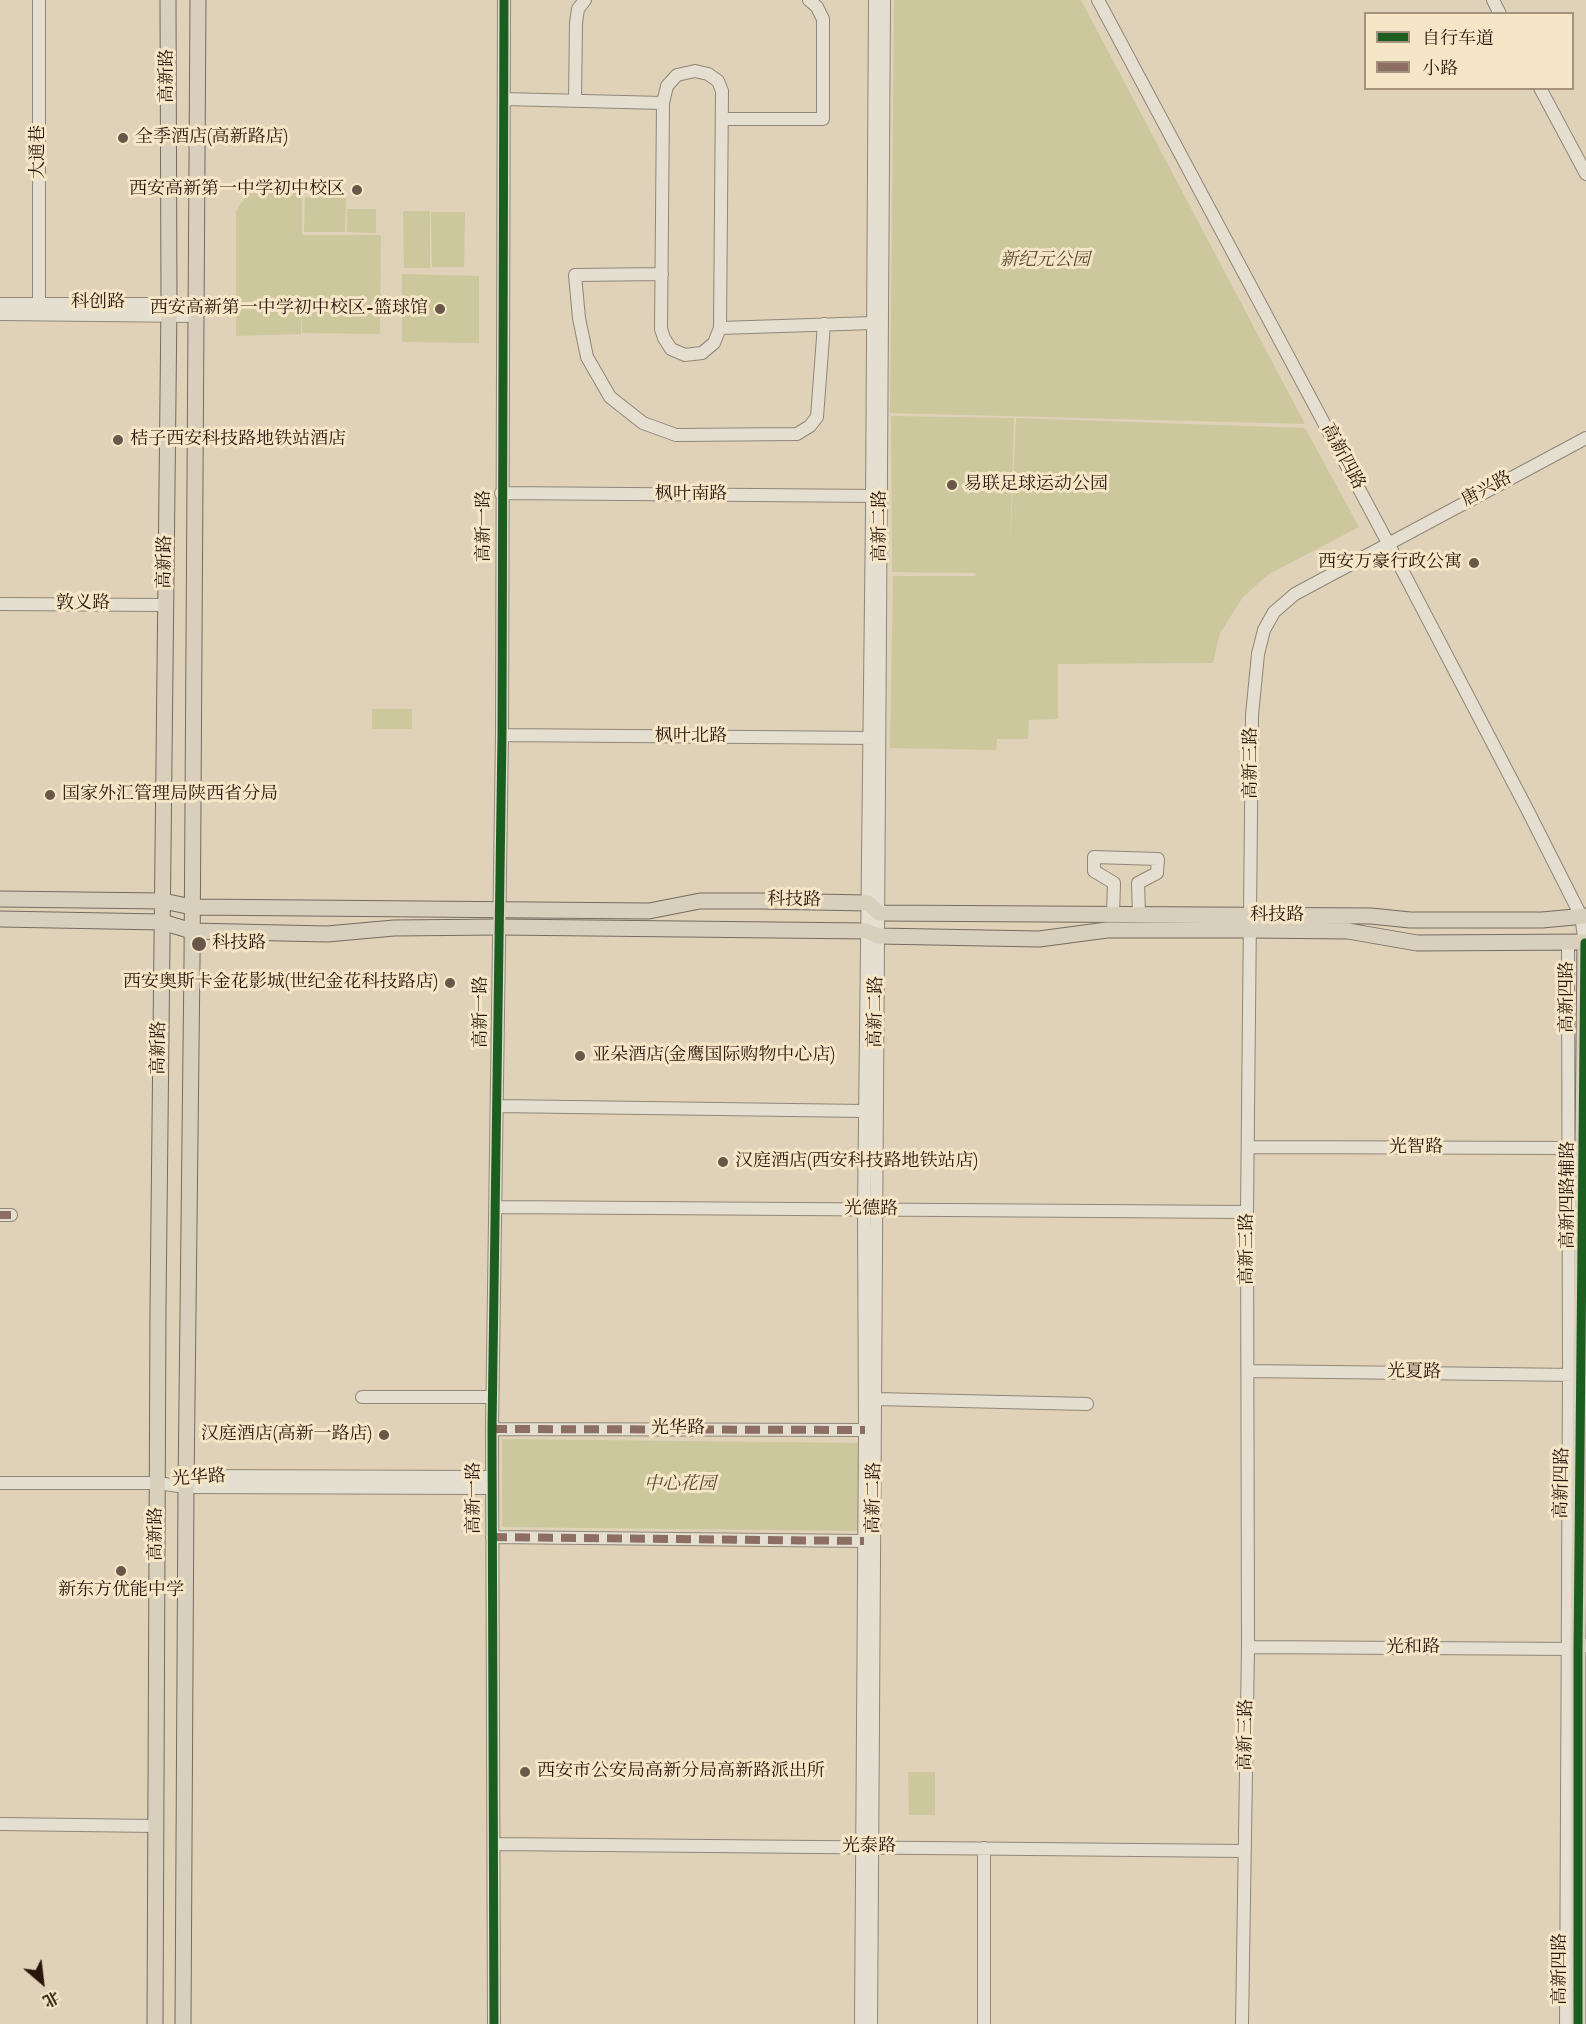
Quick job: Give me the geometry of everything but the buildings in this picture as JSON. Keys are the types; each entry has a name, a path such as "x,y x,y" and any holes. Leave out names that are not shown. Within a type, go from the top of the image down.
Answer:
{"main road":[{"name":"高新路","path":"155,2024 162,922 169,310 168,0"},
{"name":"高新路","path":"183,2024 198,0"},
{"name":"科技路","path":"0,899 163,901 192,907 649,911 700,901 1138,915 1348,931 1417,943 1585,942"},
{"name":"科技路","path":"0,919 162,922 192,931 327,934 394,928 499,927 873,933 1039,939 1107,930 1371,915 1410,920 1584,918"},
{"name":"高新四路","path":"1578,2024 1576,1148 1585,942"}],"street":[{"name":"大通巷","path":"39,0 39,304"},
{"name":"高新一路","path":"494,2024 492,1397 502,735 504,0"},
{"path":"575,100 576,22 578,9 585,0"},
{"path":"723,119 823,119 823,20 817,8 809,0"},
{"name":"高新二路","path":"875,0 873,323 877,496"},
{"name":"高新二路","path":"871,2024 864,1541 884,0"},
{"name":"高新四路","path":"1098,0 1389,543 1584,918 1585,942"},
{"path":"695,71 708,74 718,81 722,91 720,328 714,343 702,353 685,355 671,349 661,329 663,103 667,86 677,75 695,71"},
{"path":"1541,90 1586,174"},
{"path":"504,99 663,103"},
{"path":"662,274 575,275 579,318 587,357 610,397 643,423 676,435 797,434 810,426 817,417 824,324"},
{"name":"科创路","path":"0,304 169,310"},
{"name":"科创路","path":"0,314 196,310"},
{"path":"720,328 873,323"},
{"name":"唐兴路","path":"1389,543 1586,438"},
{"name":"枫叶南路","path":"501,494 877,496"},
{"name":"高新三路","path":"1242,2024 1248,1647 1247,1212 1252,715 1258,654 1264,630 1274,612 1294,594 1389,543"},
{"name":"敦义路","path":"0,604 165,605"},
{"name":"枫叶北路","path":"502,735 875,738"},
{"path":"1113,915 1114,883 1094,871 1094,857 1158,859 1157,873 1138,883 1138,915"},
{"name":"高新二路","path":"861,2024 876,1399 865,1111 873,933"},
{"name":"高新四路辅路","path":"1568,943 1576,1148"},
{"path":"498,1106 865,1111"},
{"name":"光智路","path":"1248,1147 1576,1148"},
{"name":"光德路","path":"496,1207 1247,1212"},
{"name":"光夏路","path":"1248,1371 1575,1375"},
{"path":"362,1397 492,1397"},
{"path":"876,1399 1087,1404"},
{"name":"光华路","path":"492,1429 865,1430"},
{"name":"光华路","path":"0,1483 492,1482"},
{"path":"492,1537 864,1541"},
{"path":"1566,2024 1577,1647 1586,1634"},
{"name":"光和路","path":"1248,1647 1577,1647"},
{"path":"0,1824 156,1826"},
{"name":"光泰路","path":"494,1844 1245,1851"},
{"path":"984,1848 984,2024"}],"green space":[{"name":"新纪元公园","path":"894,0 1081,0 1305,424 890,413"},
{"path":"302,190 302,235 381,235 380,334 302,333 302,298 301,334 236,336 236,211 250,191"},
{"path":"305,197 346,198 345,232 304,232"},
{"path":"347,209 376,209 376,233 347,232"},
{"path":"403,211 430,211 430,268 404,268"},
{"path":"431,212 465,212 464,267 432,267"},
{"name":"西安高新第一中学初中校区-篮球馆","path":"402,274 479,276 479,343 402,342"},
{"path":"891,416 1014,418 1010,552 1016,418 1305,428 1359,527 1269,574 1243,597 1220,633 1213,663 1058,664 1058,719 1029,720 1028,739 997,739 996,750 890,748 893,576 976,576 975,573 892,572"},
{"path":"372,709 412,709 412,729 372,729"},
{"name":"中心花园","path":"502,1439 859,1443 858,1531 502,1527"},
{"path":"908,1772 935,1772 935,1815 909,1815"}],"marked path":[{"path":"0,1215 11,1215"},
{"path":"492,1429 865,1430"},
{"path":"492,1537 864,1541"}],"cycle path":[{"path":"494,2024 492,1429 502,735 504,0"},
{"path":"1578,2024 1578,1649 1585,943"}],"place":[{"name":"全季酒店(高新路店)","path":"123,138"},
{"name":"西安高新第一中学初中校区","path":"357,190"},
{"name":"西安高新第一中学初中校区-篮球馆","path":"440,309"},
{"name":"桔子西安科技路地铁站酒店","path":"118,440"},
{"name":"易联足球运动公园","path":"952,485"},
{"name":"西安万豪行政公寓","path":"1474,563"},
{"name":"国家外汇管理局陕西省分局","path":"50,795"},
{"name":"科技路","path":"199,944"},
{"name":"西安奥斯卡金花影城(世纪金花科技路店)","path":"450,983"},
{"name":"亚朵酒店(金鹰国际购物中心店)","path":"580,1056"},
{"name":"汉庭酒店(西安科技路地铁站店)","path":"723,1162"},
{"name":"汉庭酒店(高新一路店)","path":"384,1435"},
{"name":"新东方优能中学","path":"121,1571"},
{"name":"西安市公安局高新分局高新路派出所","path":"525,1772"}]}
